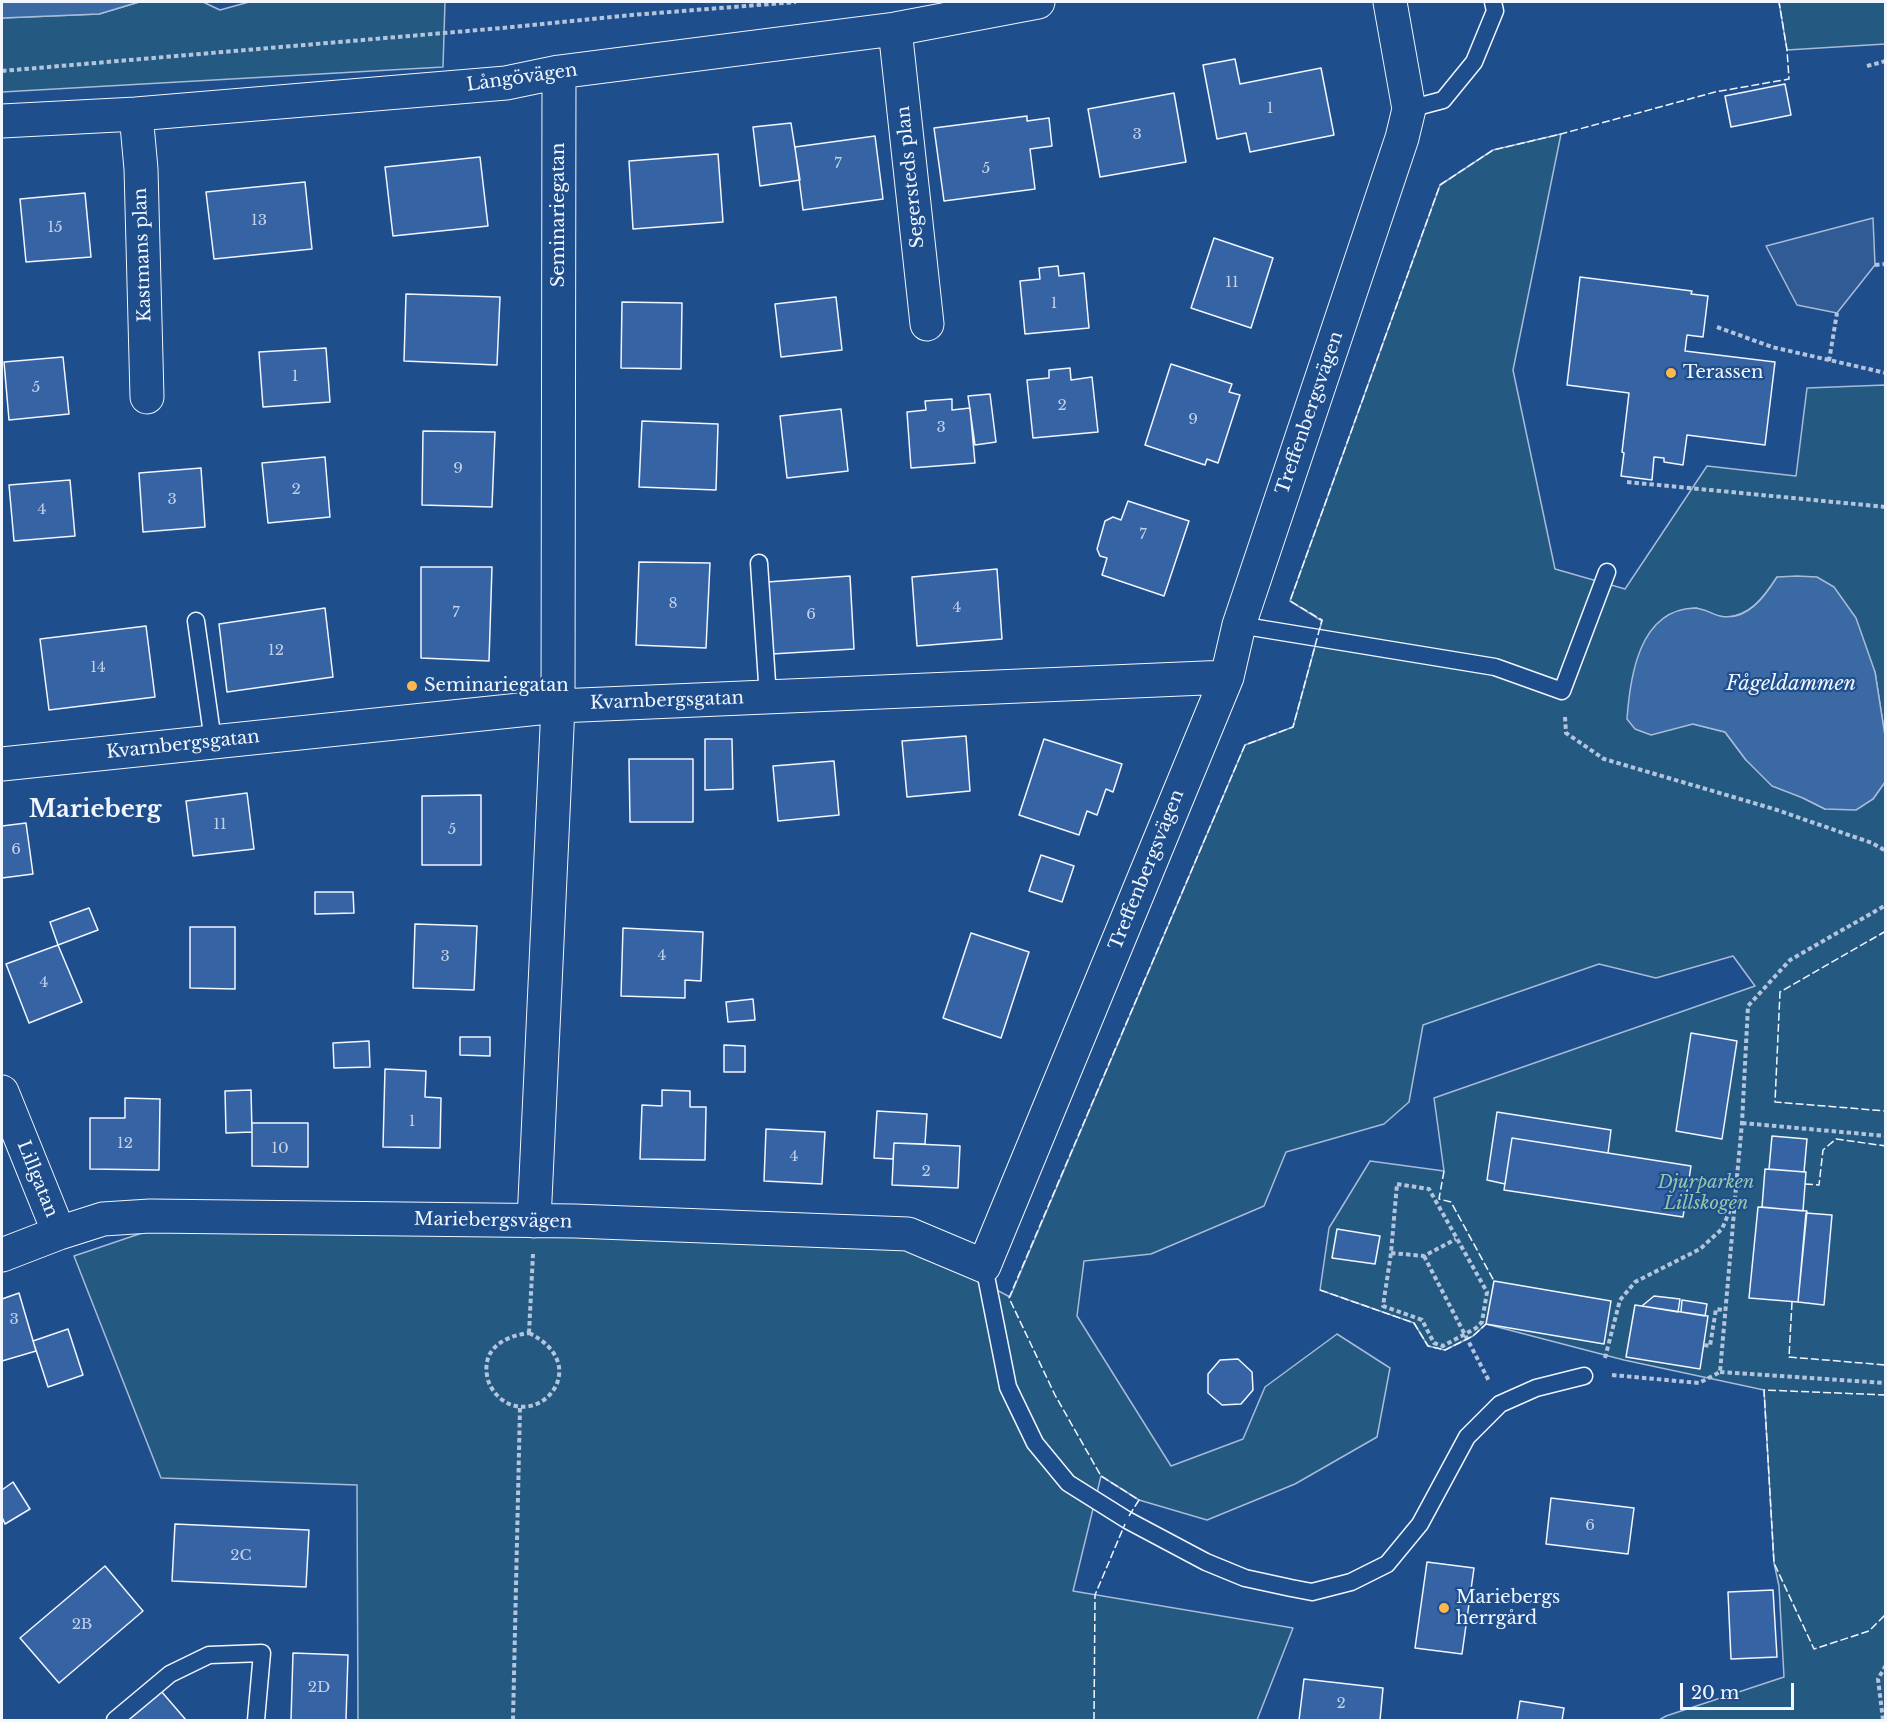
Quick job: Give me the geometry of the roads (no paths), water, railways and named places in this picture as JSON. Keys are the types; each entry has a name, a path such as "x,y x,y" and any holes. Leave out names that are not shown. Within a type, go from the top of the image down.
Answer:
{"street":[{"name":"Långövägen","path":"2,121 136,114 506,83 559,72 895,29 1038,2"},
{"name":"Treffenbergsvägen","path":"984,1266 1227,677 1239,626 1396,158 1409,109 1390,2"},
{"name":"Segersteds plan","path":"895,29 927,324"},
{"name":"Seminariegatan","path":"534,1221 558,706 559,72"},
{"name":"Kastmans plan","path":"136,114 141,169 147,397"},
{"name":"Kvarnbergsgatan","path":"2,764 558,706 1227,677"},
{"name":"Lillgatan","path":"2,1092 59,1233"},
{"name":"Mariebergsvägen","path":"2,1256 59,1233 103,1219 150,1216 534,1221 908,1234 984,1266"}],"lane":[{"path":"1409,109 1443,100 1474,62 1495,11 1493,2"},
{"path":"759,563 768,697"},
{"path":"1239,626 1495,667 1562,691 1607,572"},
{"path":"196,621 213,741"},
{"path":"984,1266 1008,1387 1035,1443 1068,1483 1127,1520 1206,1562 1245,1578 1312,1592 1351,1581 1387,1564 1420,1524 1467,1437 1500,1404 1536,1388 1584,1376"},
{"path":"115,1720 170,1674 209,1656 262,1653 256,1720"}],"water":[{"path":"2,2 139,2 99,14 2,18"},
{"name":"Fågeldammen","path":"1777,577 1817,577 1834,587 1856,618 1875,672 1885,736 1885,782 1873,799 1856,810 1825,809 1772,786 1746,760 1725,732 1693,724 1651,735 1635,729 1627,719 1631,684 1641,648 1649,633 1661,620 1675,612 1694,608 1720,616 1739,615 1761,599"}],"place":[{"name":"Terassen","path":"1671,373"},
{"name":"Seminariegatan","path":"412,686"},
{"name":"Mariebergs herrgård","path":"1444,1608"}],"district":[{"name":"Marieberg","path":"95,810"}],"park label":[{"name":"Djurparken Lillskogen","path":"1706,1193"}]}
